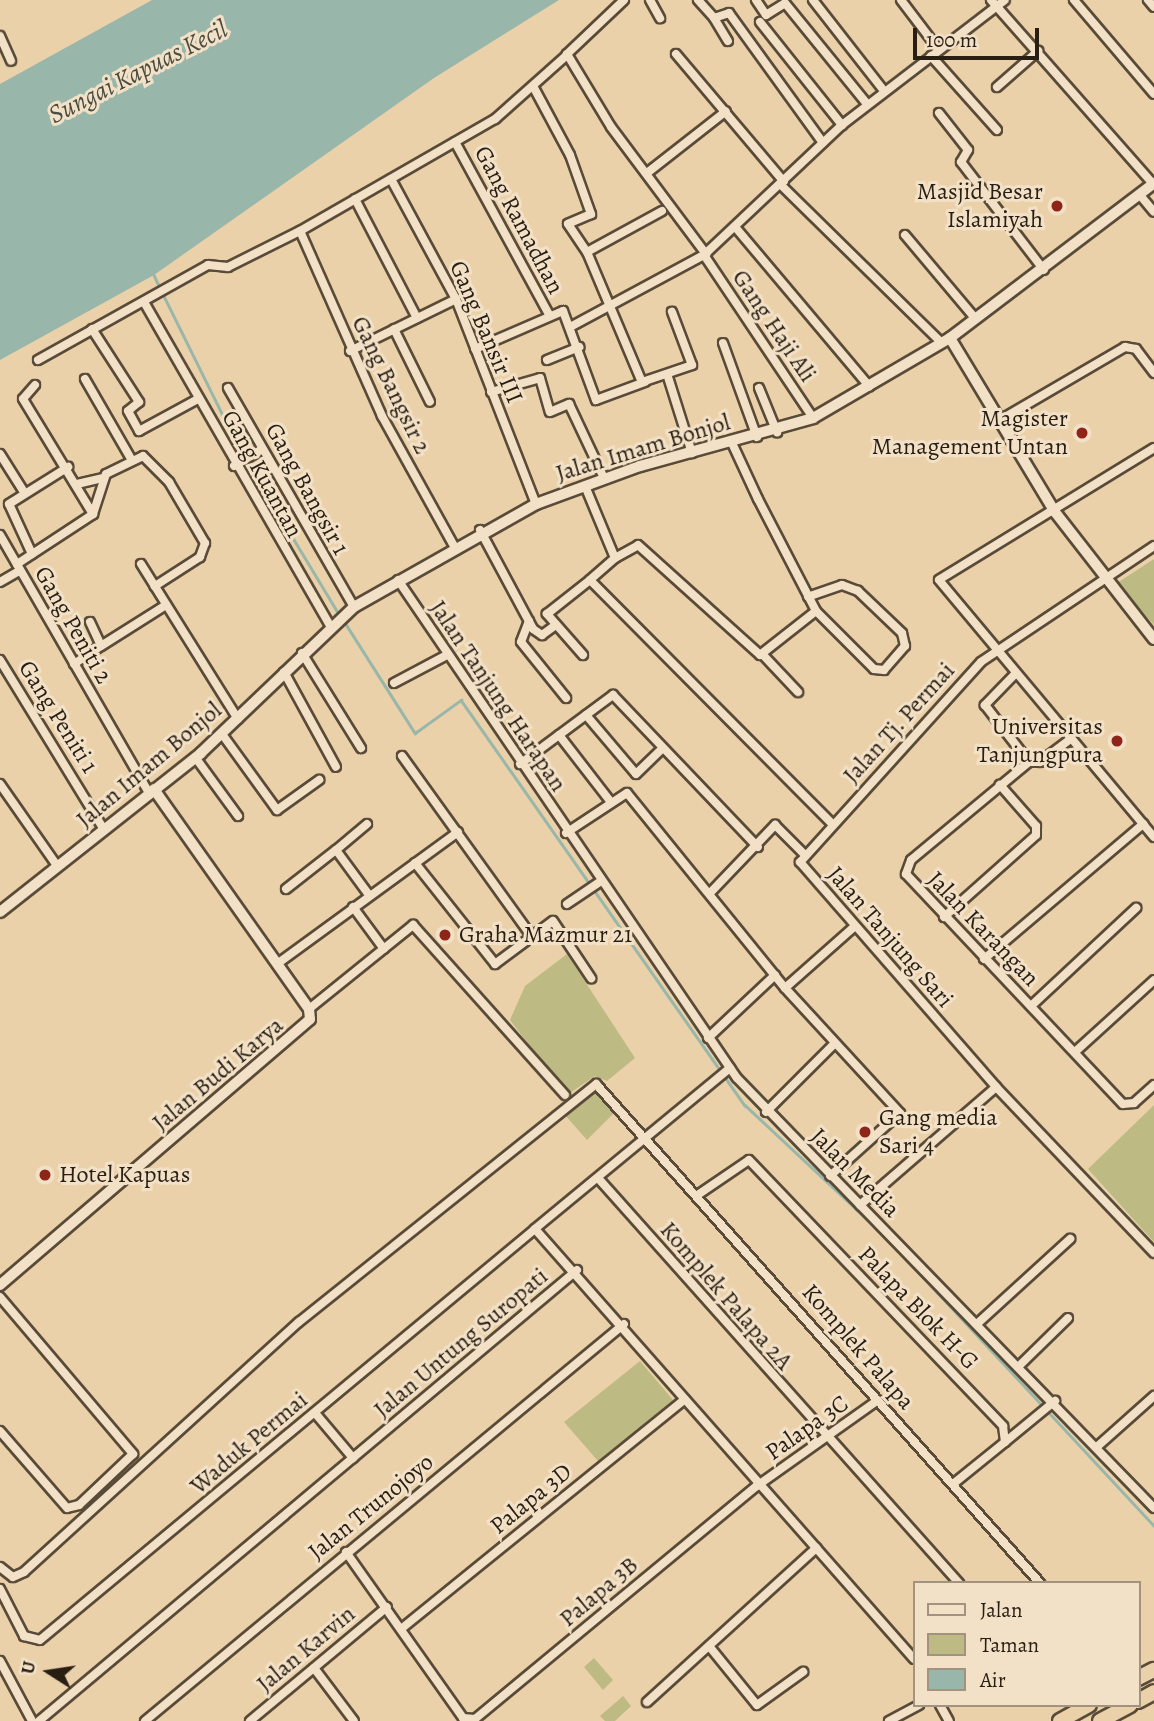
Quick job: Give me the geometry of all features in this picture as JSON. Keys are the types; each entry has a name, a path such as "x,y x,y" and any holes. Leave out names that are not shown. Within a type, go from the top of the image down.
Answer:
{"highway":[{"path":"1060,1721 1085,1707"},
{"path":"1100,1721 1126,1707"}],"main road":[{"name":"Jalan Imam Bonjol","path":"0,912 195,757 238,719 331,625 352,608 480,530 536,504 604,478 777,432 813,418 945,340 1044,270 1153,183"}],"street":[{"path":"38,360 208,265 228,267 301,234 456,142 533,86 624,0"},
{"path":"650,0 660,18"},
{"path":"698,0 728,41"},
{"path":"755,0 766,15 785,3 867,104"},
{"path":"813,0 884,91"},
{"path":"901,0 939,50"},
{"path":"572,326 609,311 705,255 783,184 842,125 939,50 994,3 1005,0"},
{"path":"1074,0 1154,94"},
{"path":"1148,0 1154,7"},
{"path":"994,3 1153,183"},
{"path":"714,19 729,13 823,143"},
{"path":"760,22 842,125"},
{"path":"0,36 11,61 0,67"},
{"path":"997,87 1038,51"},
{"path":"677,54 783,184 945,340 1000,420 1055,512 1102,580 1154,639"},
{"name":"Gang Haji Ali","path":"567,55 813,418"},
{"path":"931,56 997,130"},
{"path":"533,86 570,155 591,214 568,224 587,252 609,311 645,382"},
{"path":"646,173 726,111"},
{"path":"939,113 968,150 961,162 1044,270"},
{"name":"Gang Ramadhan","path":"456,142 550,316"},
{"name":"Gang Bansir III","path":"391,179 456,299 536,504"},
{"path":"1139,194 1154,212"},
{"path":"355,200 417,317"},
{"path":"587,252 662,211"},
{"path":"736,228 869,386"},
{"name":"Gang Bangsir 2","path":"301,234 350,351 454,546"},
{"path":"905,235 975,318"},
{"path":"350,351 456,299"},
{"name":"Gang Kuantan","path":"144,302 198,400 331,625"},
{"path":"475,349 564,311 580,348 596,400 645,382 668,377 694,362 672,312"},
{"path":"92,329 139,402 128,411 139,431 198,400"},
{"path":"394,329 430,402"},
{"path":"723,343 757,437"},
{"path":"1000,420 1125,346 1136,349 1154,373"},
{"path":"547,360 580,348"},
{"path":"668,377 692,453"},
{"path":"491,392 540,378 551,412 569,404 573,409 604,478"},
{"path":"85,379 130,457 156,465 205,543 200,557 155,586"},
{"path":"35,385 23,399 68,467 93,513"},
{"name":"Gang Bangsir 1","path":"228,388 260,450 352,608"},
{"path":"759,388 777,432"},
{"path":"732,443 808,597 816,611 874,669 884,670 906,643 858,591 842,585 808,597"},
{"path":"1154,448 1055,512 939,580 1154,836"},
{"path":"237,464 260,450"},
{"path":"0,454 24,492"},
{"path":"77,484 103,478 130,457"},
{"path":"32,554 9,507 24,492 68,467"},
{"path":"93,513 103,478"},
{"path":"585,486 615,558"},
{"name":"Gang Peniti 2","path":"93,513 32,554 18,567 151,791"},
{"path":"480,530 531,625 542,635 556,625"},
{"path":"0,535 18,567 0,582"},
{"path":"583,655 547,614 615,558 638,545 739,642 763,655 798,692"},
{"name":"Jalan Tj. Permai","path":"831,823 996,649 1154,546"},
{"path":"141,564 238,719"},
{"name":"Jalan Tanjung Harapan","path":"398,580 444,656 566,833"},
{"path":"590,580 831,823"},
{"path":"74,664 166,605"},
{"path":"763,655 816,611"},
{"path":"90,622 102,646"},
{"path":"531,625 521,642 566,698"},
{"path":"302,653 361,748"},
{"path":"394,683 444,656"},
{"name":"Gang Peniti 1","path":"0,660 104,830"},
{"path":"284,672 336,767"},
{"path":"1016,673 985,705 1029,762"},
{"path":"520,764 613,695 758,847"},
{"path":"586,715 635,774 662,749"},
{"path":"222,733 277,810 319,780"},
{"path":"559,735 610,802"},
{"name":"Jalan Karangan","path":"1070,738 1040,762 1029,762 906,866 944,917 1076,1051 1125,1105 1154,1085"},
{"path":"402,756 532,937"},
{"path":"195,757 238,816"},
{"path":"0,784 58,867"},
{"path":"944,917 1036,835 1036,826 1000,785"},
{"name":"Jalan Budi Karya","path":"0,1285 302,1030 309,1009 151,791"},
{"path":"566,833 610,802 628,793 711,892 785,988 834,1045 900,1113 830,1176"},
{"name":"Jalan Tanjung Sari","path":"831,823 804,854 802,867 996,1087 1154,1253"},
{"path":"286,889 367,824"},
{"path":"984,959 1143,824"},
{"path":"711,892 758,847 775,825 804,854"},
{"path":"277,964 458,832"},
{"name":"Jalan Media","path":"566,833 729,1069 766,1112 1020,1365 1152,1502"},
{"path":"336,850 369,895"},
{"path":"415,863 495,964 532,937 546,922 556,923 591,978"},
{"path":"567,904 599,882"},
{"path":"353,907 384,949"},
{"path":"1031,1006 1136,908"},
{"path":"309,1009 414,926 565,1095"},
{"path":"785,988 854,927"},
{"path":"708,1038 775,975"},
{"path":"1076,1051 1154,980"},
{"path":"766,1112 834,1045"},
{"name":"Waduk Permai","path":"0,1589 24,1636 40,1640 729,1069"},
{"name":"Komplek Palapa","path":"0,1567 13,1577 24,1572 299,1322 589,1086 605,1087 1038,1581"},
{"path":"860,1205 996,1087"},
{"name":"Palapa Blok H-G","path":"699,1194 746,1158 950,1366 1006,1429 1005,1442"},
{"name":"Komplek Palapa 2A","path":"597,1178 825,1440 957,1581"},
{"path":"535,1229 577,1270"},
{"path":"978,1323 1070,1240"},
{"name":"Jalan Untung Suropati","path":"38,1721 577,1270 757,1486 912,1657"},
{"path":"0,1297 133,1454 79,1505 67,1508 0,1431"},
{"path":"1020,1365 1068,1318"},
{"name":"Jalan Trunojoyo","path":"145,1721 346,1552 624,1325"},
{"path":"1099,1446 1154,1396"},
{"name":"Palapa 3D","path":"401,1629 685,1399"},
{"name":"Palapa 3C","path":"757,1486 878,1400"},
{"path":"953,1484 1055,1401"},
{"path":"315,1413 353,1458"},
{"name":"Palapa 3B","path":"401,1629 463,1718 475,1719 757,1486"},
{"path":"647,1702 816,1548"},
{"path":"346,1552 401,1629"},
{"name":"Jalan Karvin","path":"256,1719 387,1607"},
{"path":"709,1646 757,1705 803,1672"},
{"path":"0,1661 32,1721"},
{"path":"314,1668 354,1721"},
{"path":"889,1721 915,1707"}],"green space":[{"path":"1154,559 1154,625 1117,583"},
{"path":"567,954 635,1058 607,1081 595,1076 567,1095 510,1020 525,986"},
{"path":"598,1089 616,1111 587,1140 564,1114"},
{"path":"1154,1105 1154,1242 1088,1169"},
{"path":"640,1361 673,1400 598,1461 564,1422"},
{"path":"594,1658 613,1680 603,1690 584,1667"},
{"path":"623,1696 631,1706 615,1721 605,1721 600,1716"}],"water":[{"name":"Sungai Kapuas Kecil","path":"152,0 559,0 434,78 154,275 0,360 0,84"}],"waterway":[{"path":"154,275 160,288"},
{"path":"163,294 240,450 340,616"},
{"path":"344,621 415,733 461,700 745,1105 884,1235 1154,1526"}],"place":[{"name":"Masjid Besar Islamiyah","path":"1057,206"},
{"name":"Magister Management Untan","path":"1082,433"},
{"name":"Universitas Tanjungpura","path":"1117,741"},
{"name":"Graha Mazmur 21","path":"445,935"},
{"name":"Gang media Sari 4","path":"865,1132"},
{"name":"Hotel Kapuas","path":"45,1175"}]}
